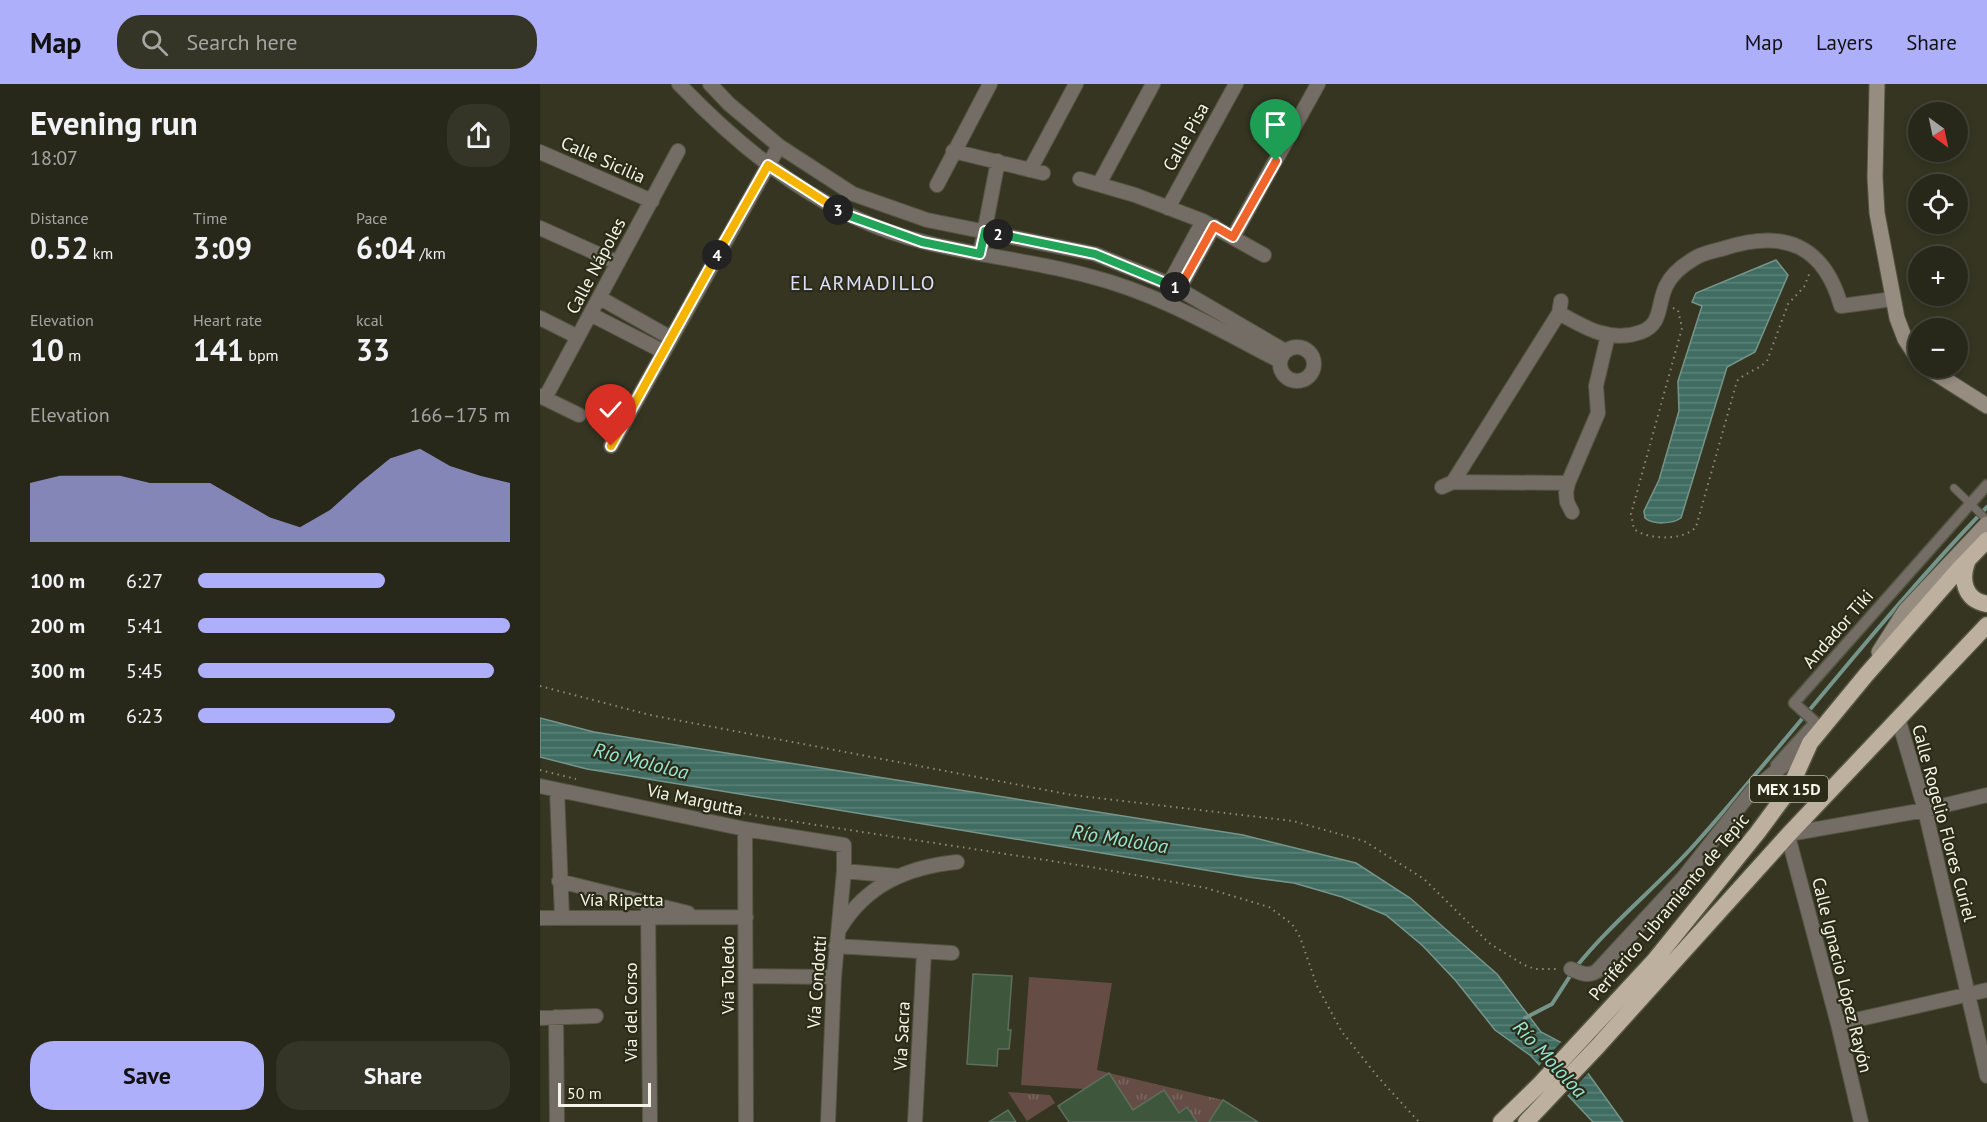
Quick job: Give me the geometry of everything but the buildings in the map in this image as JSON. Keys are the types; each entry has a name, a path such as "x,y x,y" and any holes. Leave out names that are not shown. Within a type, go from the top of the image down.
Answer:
{"highway":[{"name":"Periférico Libramiento de Tepic","path":"1592,1041 1789,790 1810,743 1866,675 1987,540"},
{"path":"1968,559 1964,570 1965,589 1974,598 1987,604"},
{"name":"Periférico Libramiento de Tepic","path":"1526,1122 1546,1090 1987,625"},
{"name":"Periférico Libramiento de Tepic","path":"1501,1122 1546,1090"}],"main road":[{"path":"1877,84 1875,178 1877,213 1897,318 1908,344"},
{"path":"1943,378 1987,406"},
{"path":"1866,675 1905,611 1987,524"}],"street":[{"path":"679,84 714,121 768,165 844,214 922,242 1090,276 1167,303 1282,356 1174,287 1095,254 927,220 853,194 778,146 729,104 710,84"},
{"path":"937,185 990,84"},
{"path":"953,152 1037,171 1076,84"},
{"path":"1099,184 1153,84"},
{"name":"Calle Pisa","path":"1168,208 1236,84"},
{"path":"1233,237 1318,84"},
{"path":"611,446 778,146"},
{"name":"Calle Nápoles","path":"543,397 592,315 678,151"},
{"name":"Calle Sicilia","path":"540,152 652,201"},
{"path":"980,254 998,161"},
{"path":"1080,179 1168,208 1208,224 1264,255"},
{"path":"1174,287 1208,224"},
{"path":"540,228 618,263"},
{"path":"1568,483 1448,484 1560,307 1590,330 1608,335 1641,332 1654,324 1665,287 1675,272 1697,256 1765,239 1791,243 1812,254 1825,268 1836,287 1841,306 1893,299"},
{"path":"600,298 671,338"},
{"path":"592,315 664,352"},
{"path":"540,318 579,337"},
{"path":"639,339 647,324"},
{"path":"1572,512 1566,493 1568,483 1598,413 1596,386 1608,335"},
{"path":"543,397 579,415"},
{"name":"Andador Tiki","path":"1752,791 1815,722 1794,703 1972,506 1987,485"},
{"name":"Calle Rogelio Flores Curiel","path":"1898,718 1925,810 1987,1076"},
{"path":"1574,970 1592,975 1603,966 1683,878 1752,791 1810,743"},
{"name":"Vía Margutta","path":"540,786 745,829 844,845"},
{"path":"557,790 562,918"},
{"path":"1789,835 1925,810 1987,795"},
{"name":"Vía Toledo","path":"745,829 746,1122"},
{"name":"Calle Ignacio López Rayón","path":"1789,835 1838,1024 1860,1122"},
{"name":"Vía Condotti","path":"828,1122 834,977 844,870 844,845"},
{"path":"952,953 924,952 837,939 850,912 898,876 923,867 957,862"},
{"path":"844,870 898,876"},
{"name":"Vía Ripetta","path":"559,881 704,918"},
{"name":"Vía del Corso","path":"648,902 650,1122"},
{"name":"Vía Ripetta","path":"540,918 746,917"},
{"name":"Vía Sacra","path":"915,1122 924,952"},
{"path":"746,976 834,977"},
{"path":"1838,1024 1987,990"},
{"path":"540,1018 596,1016"},
{"path":"556,1017 557,1122"}],"lane":[{"path":"1954,488 1987,519"}],"path":[{"path":"1661,305 1678,310 1682,328 1631,514 1631,523 1634,528 1646,535 1680,537 1692,532 1700,518 1737,381 1767,361 1788,304 1804,287 1816,258"},
{"path":"540,686 650,715 1072,795 1293,821 1364,841 1424,879 1489,943 1524,965 1535,969 1574,970"},
{"path":"540,770 580,780"},
{"path":"668,798 758,816 1091,867 1206,888 1269,907 1292,924 1300,937 1317,986 1342,1032 1378,1077 1419,1122"}],"green space":[{"path":"1029,977 1112,983 1097,1070 1109,1073 1084,1089 1021,1085"},
{"path":"1109,1073 1223,1100 1209,1122 1197,1122 1187,1108 1179,1113 1164,1090 1133,1110"},
{"path":"1008,1092 1050,1095 1055,1103 1027,1121"}],"water":[{"path":"1776,260 1788,275 1755,352 1727,367 1681,518 1663,523 1648,520 1645,518 1644,511 1659,480 1679,411 1678,381 1702,306 1692,302 1696,293"},
{"name":"Río Mololoa","path":"540,718 594,732 1243,835 1356,863 1410,898 1497,974 1541,1032 1564,1044 1582,1065 1623,1122 1593,1122 1531,1056 1495,1030 1456,981 1423,946 1386,915 1342,897 1294,883 587,769 540,757"}],"pier":[{"path":"1563,1040 1590,1071 1566,1097 1538,1067"}],"waterway":[{"path":"1576,967 1696,843 1912,589 1987,507"},
{"name":"Río Mololoa","path":"1525,1018 1552,1004 1572,973"}],"district":[{"name":"EL ARMADILLO","path":"863,283"}],"route":[{"path":"611,446 768,165 844,214 922,242 980,254 985,231 1095,254 1179,289 1214,226 1233,237 1276,161"}]}
